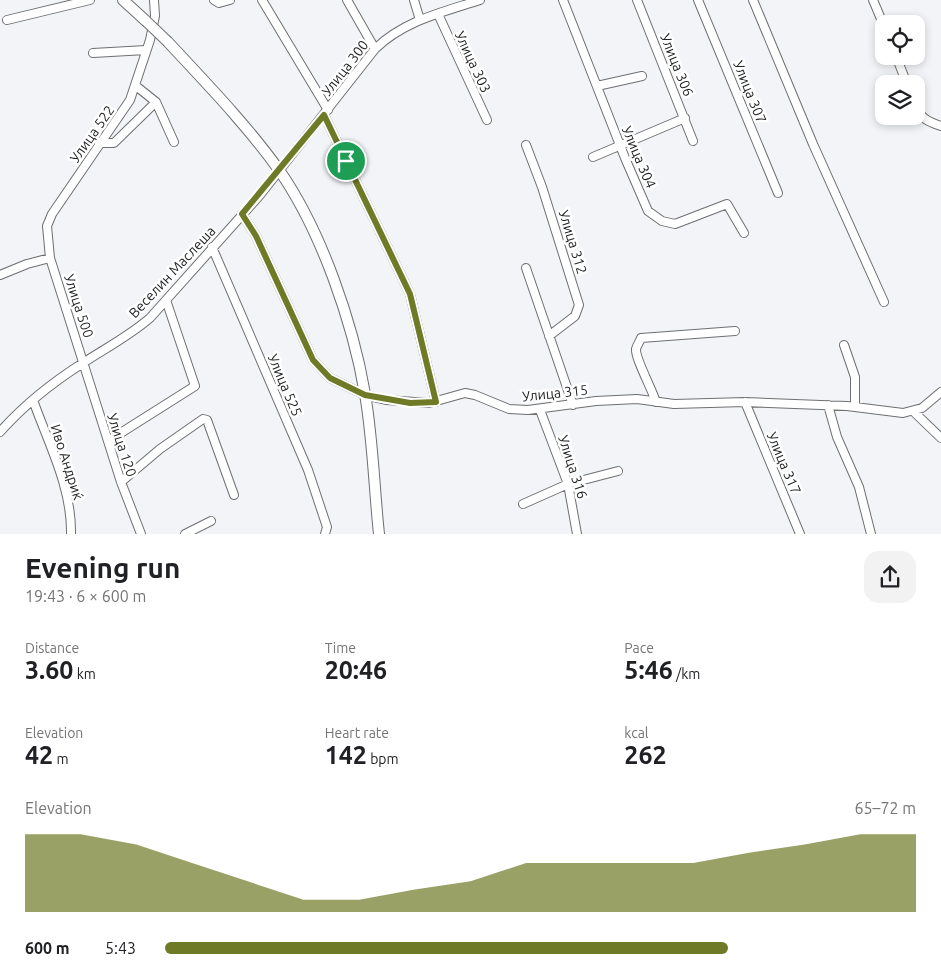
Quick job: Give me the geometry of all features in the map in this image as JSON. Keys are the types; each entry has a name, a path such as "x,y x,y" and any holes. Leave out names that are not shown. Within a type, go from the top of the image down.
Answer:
{"main road":[{"path":"123,0 168,42 228,107 279,171 310,226 334,282 355,347 365,395 379,534"}],"street":[{"path":"7,20 90,0"},
{"path":"93,53 146,50 155,16 154,0"},
{"path":"214,0 220,3 230,0"},
{"path":"262,0 326,113 410,294 436,402"},
{"path":"347,0 375,49"},
{"path":"414,0 420,20"},
{"path":"452,0 454,8"},
{"name":"Улица 300","path":"279,171 375,49 386,38 420,20 480,0"},
{"name":"Улица 304","path":"563,0 620,146 648,211 662,221 675,224 727,204 744,234"},
{"name":"Улица 306","path":"637,0 693,141"},
{"name":"Улица 307","path":"698,0 778,193"},
{"path":"753,0 813,144 884,302"},
{"path":"873,0 879,15"},
{"name":"Улица 303","path":"438,14 487,120"},
{"name":"Улица 522","path":"50,258 47,226 52,214 99,143 119,118 136,86 146,50"},
{"path":"597,86 642,76"},
{"path":"136,86 156,102 174,142"},
{"path":"99,143 114,143 156,102"},
{"path":"593,157 685,118"},
{"path":"925,120 941,126"},
{"name":"Улица 312","path":"526,145 548,202 579,305 575,316 549,336"},
{"name":"Веселин Маслеша","path":"0,432 33,400 84,362 132,333 166,300 279,171"},
{"name":"Улица 315","path":"242,214 256,236 313,360 330,378 365,395 410,403 436,402 465,393 475,395 509,409 540,410 614,400 674,404 745,402 828,405 891,413 914,412"},
{"name":"Улица 525","path":"212,247 308,470 327,527 325,534"},
{"path":"0,275 27,264 50,258"},
{"name":"Улица 500","path":"50,258 84,362"},
{"path":"526,268 573,405"},
{"path":"108,441 195,386 166,300"},
{"path":"656,402 650,384 640,367 636,350 641,338 735,331"},
{"path":"844,345 855,377 855,407"},
{"name":"Улица 120","path":"84,362 121,482 142,534"},
{"path":"941,392 934,400 914,412 941,438"},
{"name":"Иво Андриќ","path":"33,400 62,480 69,509 71,534"},
{"name":"Улица 317","path":"745,402 800,534"},
{"path":"828,405 836,437 859,487 872,534"},
{"name":"Улица 316","path":"540,410 568,484 577,534"},
{"path":"121,482 160,449 203,419 207,420 234,495"},
{"path":"523,504 568,484 618,471"},
{"path":"185,534 211,521"}],"route":[{"path":"324,115 346,161 410,294 418,320 436,402 410,403 387,400 365,395 330,378 313,360 256,236 242,214 260,195 324,115"}]}
